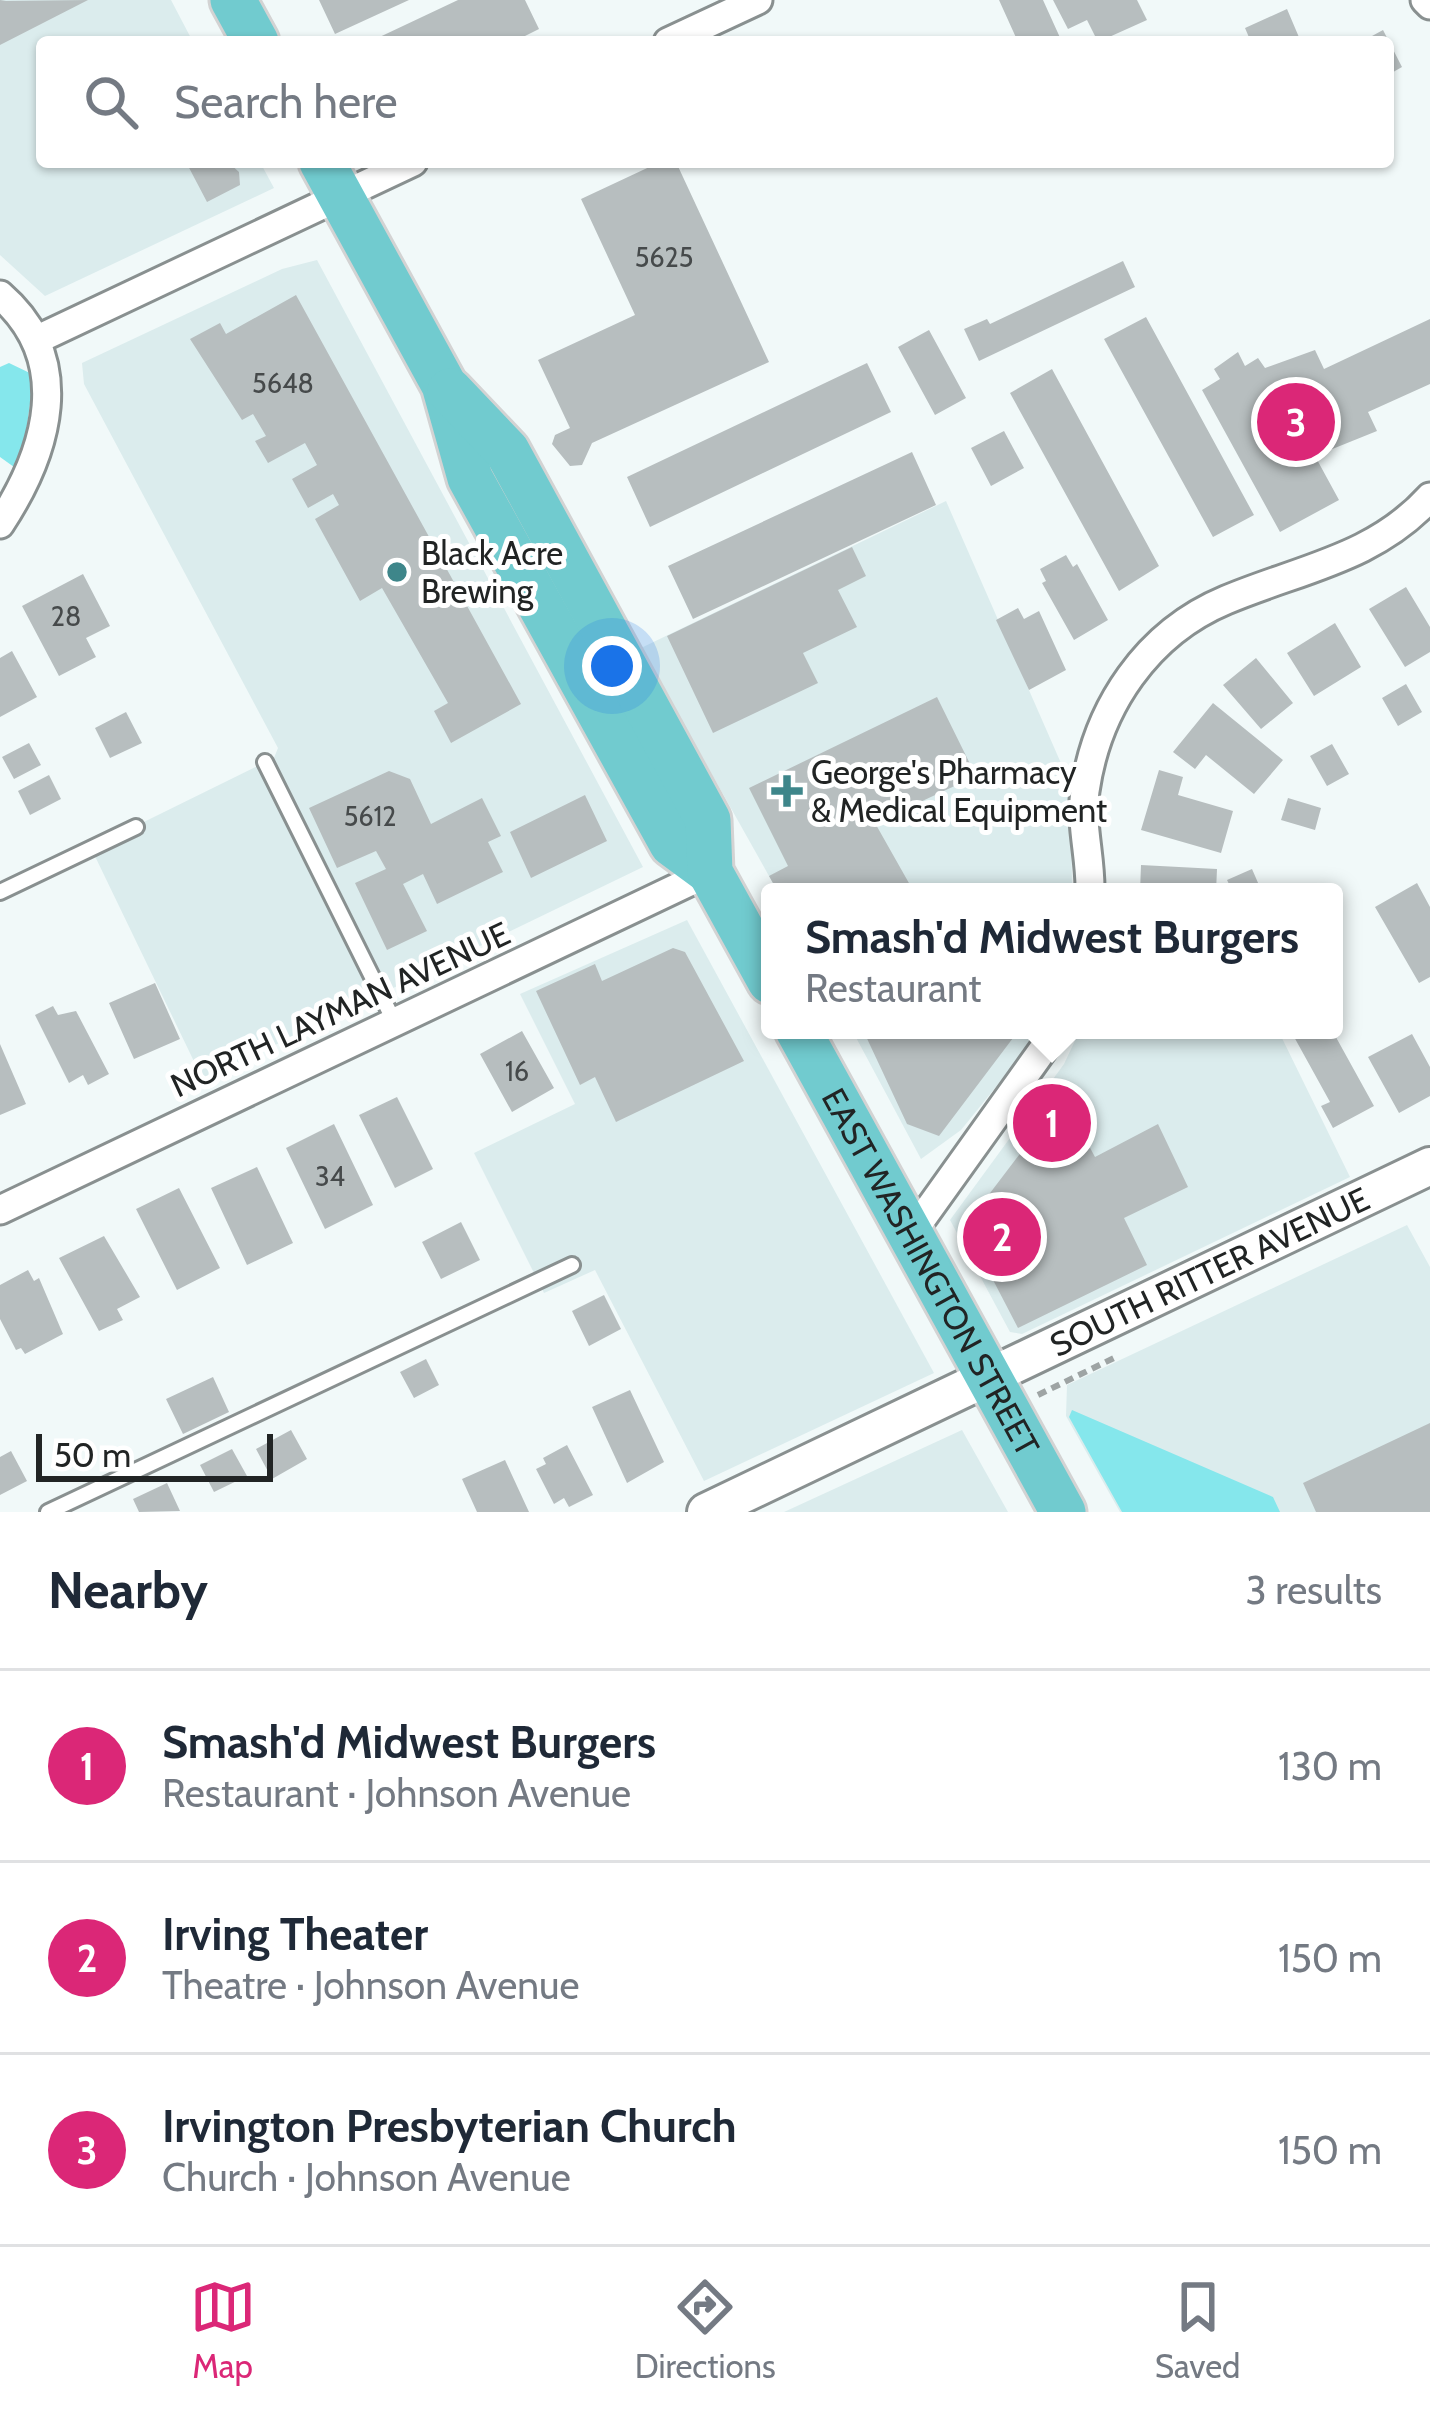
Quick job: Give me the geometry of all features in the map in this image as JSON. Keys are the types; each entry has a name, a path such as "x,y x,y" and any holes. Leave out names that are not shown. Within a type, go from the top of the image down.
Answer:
{"main road":[{"path":"233,0 253,36"},
{"path":"332,179 444,385 507,452 685,777 708,820 710,872 761,965"},
{"name":"EAST WASHINGTON STREET","path":"803,1039 1063,1512"}],"street":[{"path":"681,36 758,0"},
{"path":"36,340 332,179 384,168"},
{"path":"0,295 36,340 46,368 48,412 31,468 0,524"},
{"path":"1089,883 1084,805 1090,761 1098,733 1134,669 1202,612 1338,562 1376,541 1430,497"},
{"name":"NORTH LAYMAN AVENUE","path":"0,1210 710,872"},
{"path":"910,1234 1051,1039"},
{"name":"SOUTH RITTER AVENUE","path":"706,1512 1430,1166"}],"lane":[{"path":"265,762 395,1023"},
{"path":"0,892 136,826"},
{"path":"48,1512 572,1265"}],"shaded area":[{"path":"0,0 171,0 190,36 36,36 36,168 263,168 274,188 45,296 0,255"},
{"path":"317,260 643,867 203,1080 91,848 274,758 278,748 84,384 82,363 282,269"},
{"path":"9,363 34,375 24,447 14,467 0,457 0,367"},
{"path":"946,501 1071,786 1072,883 773,883 641,648"},
{"path":"687,920 934,1373 704,1481 595,1270 544,1293 474,1153 575,1104 520,994"},
{"path":"857,1039 1035,1039 961,1130 921,1159"},
{"path":"1076,1039 1282,1039 1350,1177 1022,1334 1010,1332 950,1220 1064,1064"},
{"path":"1407,1225 1430,1267 1430,1512 1120,1512 1066,1416 1067,1385"},
{"path":"1072,1410 1273,1497 1280,1512 1122,1512 1069,1417"},
{"path":"962,1430 1008,1512 784,1512 834,1489"}],"building":[{"path":"0,0 6,1 88,0 0,45"},
{"path":"319,0 409,0 335,34"},
{"path":"458,0 525,0 539,29 525,36 382,36"},
{"path":"999,0 1043,0 1059,36 1015,36"},
{"path":"1053,0 1137,0 1147,20 1111,36 1095,36 1087,20 1068,29"},
{"path":"1287,9 1298,36 1248,36 1245,28"},
{"path":"189,168 235,168 239,172 240,185 207,202"},
{"path":"647,168 679,168 769,362 592,443 582,465 570,466 552,444 555,435 570,428 538,360 635,315 581,199"},
{"path":"1123,261 1135,287 979,361 964,329 987,319 990,324"},
{"path":"296,295 521,704 451,743 434,711 448,703 382,588 360,601 315,519 339,505 333,494 308,508 292,479 317,465 305,443 268,463 255,441 266,436 253,414 242,420 190,339 220,323 226,334"},
{"path":"1146,317 1254,515 1213,537 1104,339"},
{"path":"1430,319 1430,384 1368,412 1377,431 1315,456 1339,500 1280,532 1202,390 1220,379 1214,369 1238,352 1245,366 1258,358 1265,368 1315,350 1324,369"},
{"path":"929,330 966,398 935,415 898,347"},
{"path":"867,363 891,412 650,527 627,477"},
{"path":"1052,369 1159,566 1119,591 1010,393"},
{"path":"1004,431 1024,468 991,486 971,448"},
{"path":"912,452 936,505 693,619 668,566"},
{"path":"852,547 866,576 838,590 857,627 803,653 818,683 713,733 667,636"},
{"path":"1066,555 1073,567 1077,564 1108,620 1074,640 1042,583 1046,581 1040,569"},
{"path":"83,574 110,626 86,638 96,657 59,676 22,606"},
{"path":"1406,587 1430,627 1430,652 1405,667 1369,609"},
{"path":"1018,608 1024,619 1039,611 1066,670 1029,690 996,620"},
{"path":"1335,623 1361,667 1314,696 1287,653"},
{"path":"12,651 37,697 0,717 0,658"},
{"path":"1256,658 1293,703 1261,729 1223,685"},
{"path":"1406,684 1422,712 1398,726 1382,698"},
{"path":"937,697 976,776 875,823 909,883 773,883 769,876 788,866 749,788"},
{"path":"1213,703 1283,760 1254,794 1206,755 1195,769 1173,752"},
{"path":"126,712 142,743 110,758 95,728"},
{"path":"29,743 41,765 14,779 2,757"},
{"path":"1332,744 1349,774 1327,786 1310,756"},
{"path":"1159,770 1183,777 1178,795 1233,811 1221,853 1141,830"},
{"path":"389,771 410,779 431,824 482,798 501,836 488,842 503,872 437,904 423,874 403,884 427,931 387,950 355,883 386,869 376,851 337,868 309,808"},
{"path":"49,775 61,799 30,815 18,791"},
{"path":"585,795 607,841 531,878 510,832"},
{"path":"1288,798 1321,808 1315,830 1281,820"},
{"path":"1141,865 1217,869 1216,883 1140,883"},
{"path":"1252,869 1258,883 1228,883"},
{"path":"1417,883 1430,907 1430,977 1419,983 1375,907"},
{"path":"673,948 685,952 744,1061 616,1122 595,1077 580,1085 536,991 595,964 602,981"},
{"path":"155,983 180,1039 134,1059 109,1003"},
{"path":"53,1006 58,1015 76,1011 109,1074 88,1085 83,1075 69,1083 35,1015"},
{"path":"522,1031 554,1088 512,1112 480,1054"},
{"path":"1412,1034 1430,1067 1430,1096 1399,1113 1368,1057"},
{"path":"867,1039 1012,1039 939,1136 907,1124"},
{"path":"1295,1039 1337,1039 1374,1106 1333,1128 1321,1106 1330,1102"},
{"path":"0,1044 26,1104 0,1115"},
{"path":"397,1097 433,1169 395,1188 359,1115"},
{"path":"1057,1105 1074,1118 1095,1157 1158,1124 1188,1187 1124,1218 1147,1265 1018,1328 965,1226"},
{"path":"334,1124 373,1205 325,1229 286,1148"},
{"path":"257,1167 293,1243 247,1265 211,1188"},
{"path":"179,1188 220,1268 177,1290 136,1209"},
{"path":"461,1222 480,1260 441,1279 422,1242"},
{"path":"104,1236 140,1297 117,1309 123,1320 99,1331 59,1258"},
{"path":"28,1270 34,1281 39,1278 63,1334 25,1354 21,1348 16,1350 0,1319 0,1285"},
{"path":"604,1295 621,1329 589,1346 572,1311"},
{"path":"426,1359 439,1385 414,1398 400,1372"},
{"path":"213,1377 229,1412 183,1434 166,1399"},
{"path":"630,1390 664,1462 627,1483 592,1407"},
{"path":"1430,1423 1430,1512 1316,1512 1303,1483"},
{"path":"291,1430 307,1459 272,1479 256,1449"},
{"path":"567,1445 593,1495 569,1507 564,1498 554,1504 536,1469 546,1464 543,1458"},
{"path":"232,1449 247,1476 214,1492 200,1465"},
{"path":"11,1451 27,1481 0,1495 0,1457"},
{"path":"505,1460 529,1512 477,1512 462,1479"},
{"path":"167,1483 180,1511 139,1512 133,1499"}],"place":[{"name":"Irvington Presbyterian Church","path":"1296,422"},
{"name":"Black Acre Brewing","path":"397,572"},
{"name":"George's Pharmacy & Medical Equipment","path":"787,791"},
{"name":"Smash'd Midwest Burgers","path":"1052,1123"},
{"name":"Irving Theater","path":"1002,1237"}]}
